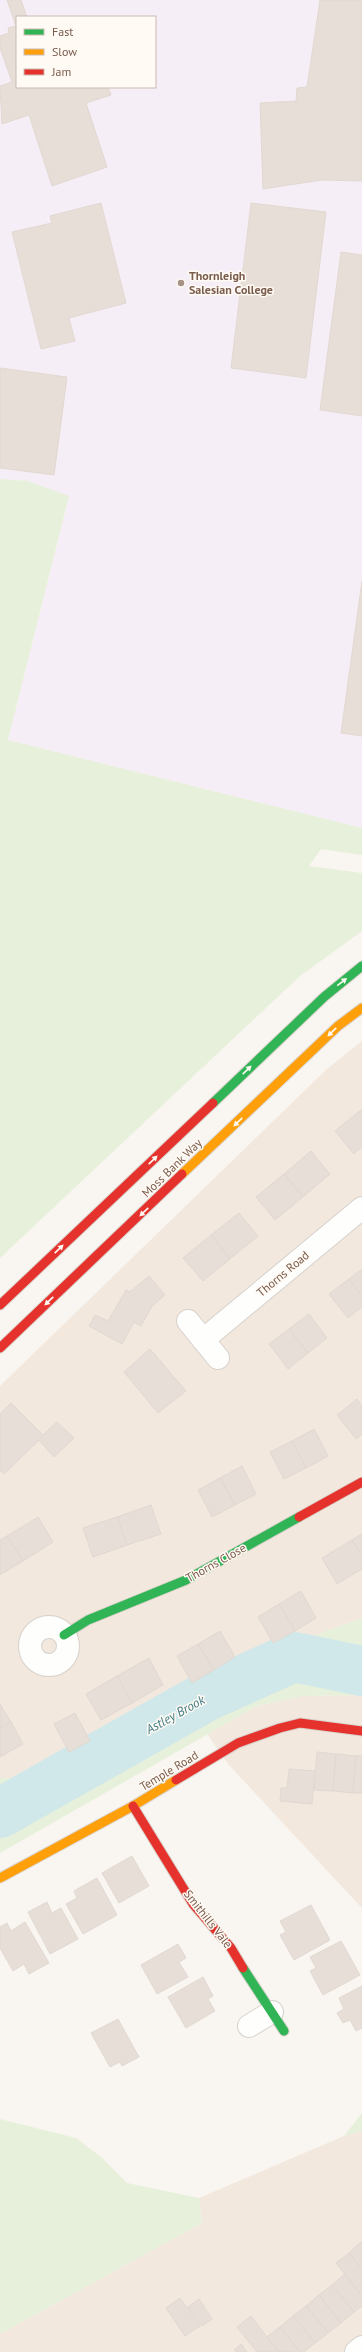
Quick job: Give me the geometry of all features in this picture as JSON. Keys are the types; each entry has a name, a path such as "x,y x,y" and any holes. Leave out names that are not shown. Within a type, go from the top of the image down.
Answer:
{"main road":[{"name":"Moss Bank Way","path":"0,1305 324,997 362,966"},
{"name":"Moss Bank Way","path":"0,1348 338,1026 362,1008"},
{"name":"Thorns Close","path":"64,1635 88,1620 186,1580 362,1482"},
{"name":"Temple Road","path":"0,1878 133,1806 238,1743 280,1728 300,1724 362,1731"},
{"name":"Smithills Vale","path":"133,1806 193,1904 231,1948 284,2031"}],"street":[{"name":"Thorns Road","path":"203,1340 362,1208"},
{"path":"188,1321 218,1358"},
{"path":"249,2026 272,2012"},
{"path":"356,2352 362,2348"}],"shaded area":[{"name":"Thornleigh Salesian College","path":"0,0 362,0 362,828 8,740 69,497 28,481 0,479"},
{"path":"362,1041 362,1618 321,1633 194,1691 36,1779 0,1778 0,1386 327,1069"},
{"path":"362,1695 362,1908 229,1765 207,1734 257,1706 302,1696"},
{"path":"362,2131 362,2352 0,2352 0,2334 202,2223 199,2198 344,2136"}],"green space":[{"path":"0,479 28,481 69,496 8,740 362,828 362,855 321,849 309,866 362,873 362,931 300,976 0,1258"},
{"path":"362,1618 362,1695 302,1696 257,1706 0,1853 0,1778 36,1779 194,1691 321,1633"},
{"path":"362,2113 362,2131 344,2136"},
{"path":"0,2119 76,2138 101,2157 127,2183 199,2198 202,2223 0,2334"}],"building":[{"path":"7,0 21,0 27,16 16,16 16,26"},
{"path":"320,0 362,0 362,181 322,180 263,189 260,103 296,101 297,88 307,87"},
{"path":"16,26 16,88 108,88 111,95 86,103 107,167 52,186 29,115 2,124 0,86 12,82 0,48 0,36 9,33 8,28"},
{"path":"101,203 126,303 69,318 75,341 41,349 12,232 52,223 50,216"},
{"path":"251,203 326,212 306,378 231,368"},
{"path":"341,252 362,255 362,416 320,410"},
{"path":"0,368 67,377 54,475 0,468"},
{"path":"362,581 362,736 341,733"},
{"path":"362,1109 362,1147 354,1154 335,1131"},
{"path":"311,1151 330,1174 303,1197 284,1174"},
{"path":"284,1174 303,1197 275,1220 256,1197"},
{"path":"239,1213 258,1236 230,1259 211,1235"},
{"path":"211,1235 230,1259 203,1281 183,1258"},
{"path":"362,1269 362,1296 349,1279"},
{"path":"149,1276 165,1295 152,1306 141,1326 134,1322 122,1344 89,1326 95,1315 108,1321 126,1290 130,1292"},
{"path":"349,1279 362,1296 362,1307 348,1318 329,1294"},
{"path":"309,1314 327,1338 308,1353 289,1329"},
{"path":"289,1329 308,1353 288,1369 269,1344"},
{"path":"150,1349 186,1391 158,1413 124,1372"},
{"path":"357,1399 362,1406 362,1434 356,1439 337,1415"},
{"path":"11,1403 43,1435 57,1422 74,1438 54,1457 39,1440 4,1474 0,1470 0,1414"},
{"path":"314,1429 328,1456 306,1468 292,1441"},
{"path":"292,1441 306,1468 284,1479 270,1452"},
{"path":"242,1466 256,1494 235,1505 220,1478"},
{"path":"220,1478 235,1505 212,1517 198,1490"},
{"path":"151,1505 161,1534 127,1545 117,1517"},
{"path":"38,1517 53,1542 23,1561 7,1536"},
{"path":"117,1517 127,1545 93,1557 83,1528"},
{"path":"362,1534 362,1556 352,1540"},
{"path":"7,1536 23,1561 0,1575 0,1540"},
{"path":"352,1540 362,1556 362,1569 337,1584 322,1558"},
{"path":"301,1591 316,1618 295,1631 279,1604"},
{"path":"279,1604 295,1631 273,1643 258,1617"},
{"path":"220,1631 235,1657 214,1670 198,1644"},
{"path":"198,1644 214,1670 192,1683 177,1656"},
{"path":"149,1658 163,1685 132,1703 117,1676"},
{"path":"117,1676 132,1703 101,1720 86,1694"},
{"path":"0,1704 11,1722 0,1728"},
{"path":"75,1713 90,1741 69,1752 54,1724"},
{"path":"11,1722 23,1744 0,1757 0,1728"},
{"path":"317,1752 336,1754 333,1791 314,1790"},
{"path":"336,1754 356,1756 353,1793 333,1791"},
{"path":"356,1756 362,1756 362,1793 353,1793"},
{"path":"289,1769 315,1771 312,1804 280,1801 281,1788 287,1788"},
{"path":"132,1856 149,1886 119,1903 102,1873"},
{"path":"97,1878 117,1915 83,1934 66,1904 77,1898 74,1891"},
{"path":"47,1902 52,1913 61,1908 78,1939 50,1954 28,1912"},
{"path":"311,1905 330,1940 294,1960 280,1935 286,1932 280,1921"},
{"path":"25,1922 49,1963 29,1974 24,1964 13,1971 0,1948 0,1927 7,1923 11,1931"},
{"path":"341,1941 360,1975 323,1995 310,1971 316,1968 310,1957"},
{"path":"178,1944 186,1958 179,1962 188,1977 157,1994 141,1965"},
{"path":"203,1977 213,1996 208,1999 215,2011 186,2028 168,1997"},
{"path":"362,1986 362,2028 356,2031 350,2020 343,2023 337,2013 344,2009 339,1998"},
{"path":"118,2019 139,2057 122,2066 120,2062 110,2067 91,2033"},
{"path":"361,2242 362,2243 362,2269 349,2253"},
{"path":"349,2253 362,2269 362,2296 336,2263"},
{"path":"345,2274 362,2296 362,2306 354,2312 332,2285"},
{"path":"332,2285 354,2312 341,2323 319,2295"},
{"path":"319,2295 341,2323 328,2333 306,2306"},
{"path":"180,2298 200,2326 185,2336 166,2308"},
{"path":"199,2299 212,2319 202,2326 188,2307"},
{"path":"306,2306 328,2333 315,2343 293,2316"},
{"path":"251,2316 279,2352 257,2352 237,2327"},
{"path":"293,2316 315,2343 304,2352 300,2352 280,2327"},
{"path":"280,2327 300,2352 279,2352 267,2337"},
{"path":"241,2344 247,2352 236,2352 234,2350"}],"waterway":[{"name":"Astley Brook","path":"0,1813 207,1696 294,1657 362,1671"}],"traffic: fast":[{"path":"213,1103 324,997 362,966"},
{"path":"64,1635 88,1620 186,1580 299,1517"},
{"path":"243,1968 284,2031"}],"traffic: slow":[{"path":"182,1174 338,1026 362,1008"},
{"path":"0,1878 133,1806 176,1780"}],"traffic: jam":[{"path":"0,1305 213,1103"},
{"path":"0,1348 182,1174"},
{"path":"299,1517 362,1482"},
{"path":"176,1780 238,1743 280,1728 300,1723 362,1731"},
{"path":"133,1806 193,1904 231,1948 243,1968"}],"place":[{"name":"Thornleigh Salesian College","path":"181,283"}]}
